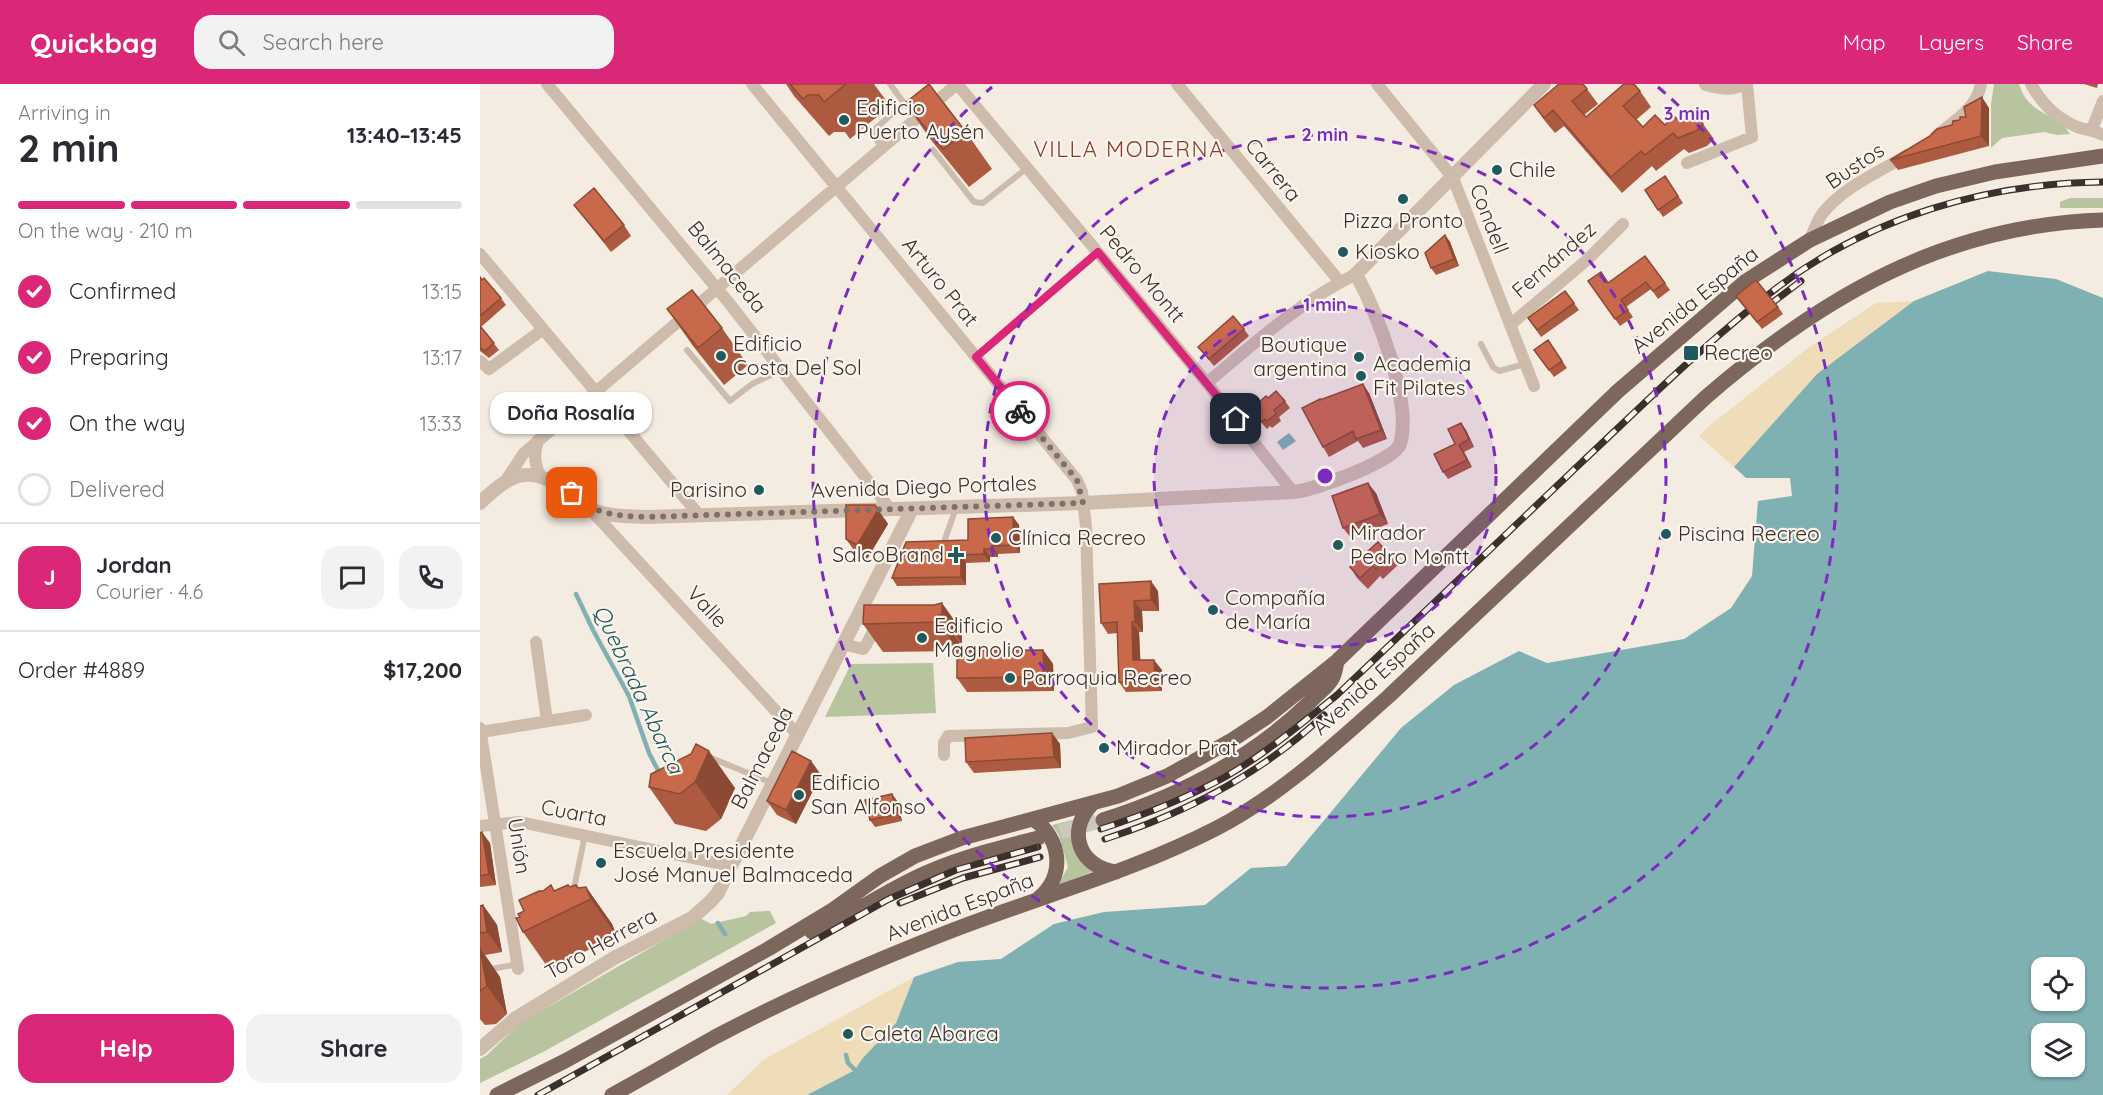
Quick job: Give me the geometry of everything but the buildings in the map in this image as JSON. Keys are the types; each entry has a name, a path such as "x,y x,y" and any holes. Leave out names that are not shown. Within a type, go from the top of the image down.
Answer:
{"main road":[{"name":"Avenida España","path":"497,1095 565,1061 768,949 831,911 880,876 915,856 962,838 1092,804 1144,786 1232,740 1267,717 1337,661 1618,391 1746,281 1810,240 1890,202 1936,186 1995,172 2103,156"},
{"name":"Avenida España","path":"612,1095 717,1036 831,980 940,935 1116,872 1218,827 1299,774 1389,696 1706,398 1746,364 1818,312 1869,281 1940,251 2024,228 2103,220"},
{"name":"Avenida España","path":"1102,820 1174,794 1216,772 1258,745 1296,715 1332,680 1337,661"},
{"path":"1092,804 1082,817 1078,841 1085,856 1099,868 1116,872"},
{"path":"1033,819 1051,837 1057,854 1053,881 1048,889 1034,901"},
{"name":"Avenida España","path":"768,949 822,928 942,866 1038,838"}],"street":[{"name":"Balmaceda","path":"547,84 717,288 891,510"},
{"name":"Arturo Prat","path":"752,84 1077,480 1083,503 1090,590 1092,728 1068,733 948,736 944,744 944,755"},
{"path":"480,503 506,480 524,453 538,440 957,84"},
{"name":"Pedro Montt","path":"957,84 1207,383 1293,492"},
{"name":"Carrera","path":"1177,84 1340,282"},
{"name":"Condell","path":"1377,84 1452,178 1534,386"},
{"path":"1207,383 1273,327 1340,282 1356,274 1544,84"},
{"path":"1687,163 1752,137 1745,84 1725,89 1706,84"},
{"name":"Bustos","path":"1810,240 1821,215 1841,196 1920,146 1972,105 1979,96 1981,84"},
{"path":"2031,84 2046,106 2074,125 2097,132 2103,101"},
{"name":"Fernández","path":"1509,325 1588,259 1623,224"},
{"path":"480,254 700,516"},
{"name":"Avenida Diego Portales","path":"506,480 523,475 541,477 572,493 588,507 608,515 619,516 700,516 1083,503 1293,492 1320,487 1394,453 1400,446 1402,427 1399,393 1387,346 1376,315 1356,274"},
{"path":"480,361 489,369 542,330"},
{"path":"538,440 535,452 536,467 541,477"},
{"name":"Valle","path":"588,507 797,734"},
{"name":"Balmaceda","path":"731,866 843,644 898,545 912,509"},
{"path":"843,644 863,649 875,628 881,625 891,625"},
{"path":"536,642 547,721"},
{"path":"480,730 586,715"},
{"name":"Unión","path":"480,730 518,967"},
{"name":"Cuarta","path":"480,826 520,822 731,866"},
{"name":"Toro Herrera","path":"480,1049 516,1018 548,998 614,958 692,918 711,903 731,866"}],"lane":[{"path":"882,148 876,139 874,130 904,103 890,84"},
{"path":"933,150 974,202 979,203 983,203 1027,167"},
{"path":"976,357 1098,252"},
{"path":"1481,344 1493,367 1498,371 1506,371 1525,364"},
{"path":"687,350 730,401 752,384 782,370"},
{"path":"939,546 944,543 956,507"},
{"path":"707,756 772,784"},
{"path":"571,902 585,834"},
{"path":"480,971 518,967"}],"green space":[{"path":"1994,84 2019,84 2033,106 2061,124 2070,134 2057,135 2044,132 2002,138 1991,148 1991,104"},
{"path":"2070,198 2103,198 2103,208 2060,208 2060,202"},
{"path":"933,663 936,713 825,717 851,664"},
{"path":"1076,819 1094,871 1058,885 1068,867 1059,835 1052,825"},
{"path":"770,911 776,923 543,1052 480,1083 480,1059 520,1023 700,918 711,924 746,916 750,912"}],"sand":[{"path":"1914,301 1817,374 1734,467 1699,436 1808,348 1876,303"},
{"name":"Caleta Abarca","path":"914,977 896,1023 862,1059 855,1070 807,1095 727,1095 763,1060"}],"water":[{"path":"1988,271 2056,279 2103,298 2103,1095 807,1095 855,1070 862,1059 896,1023 914,977 958,962 1001,959 1054,924 1104,912 1205,905 1251,868 1286,866 1401,728 1454,685 1519,651 1547,663 1684,639 1731,608 1752,576 1758,501 1792,496 1790,478 1746,478 1734,467 1817,374 1914,301"},
{"path":"1289,433 1296,441 1283,450 1277,442"}],"waterway":[{"name":"Quebrada Abarca","path":"576,594 629,696 649,753 661,776"},
{"name":"Quebrada Abarca","path":"718,923 725,934"},
{"name":"Quebrada Abarca","path":"846,1055 848,1063 855,1070"}],"tunnel":[{"path":"1038,838 1103,820"}],"railway":[{"path":"1101,829 1164,806 1225,777 1269,749 1310,717 1337,695 1702,350 1752,307 1814,262 1891,223 1974,197 2016,189 2103,182"},
{"path":"1768,306 1801,281"},
{"path":"1105,839 1165,817 1221,789 1275,756 1324,715"},
{"path":"538,1095 889,899 956,870 1038,847"},
{"path":"900,903 963,878 1040,857"}],"way so far":[{"path":"572,493 579,501 598,512 608,515 647,517 1083,503 1082,492 1077,480 1020,411"}],"place":[{"name":"Edificio Puerto Aysén","path":"844,120"},
{"name":"Chile","path":"1497,170"},
{"name":"Pizza Pronto","path":"1403,199"},
{"name":"Kiosko","path":"1343,252"},
{"name":"Recreo","path":"1691,353"},
{"name":"Edificio Costa Del Sol","path":"721,356"},
{"name":"Boutique argentina","path":"1359,357"},
{"name":"Academia Fit Pilates","path":"1361,376"},
{"name":"Parisino","path":"759,490"},
{"name":"Doña Rosalía","path":"572,493"},
{"name":"Piscina Recreo","path":"1666,534"},
{"name":"Clínica Recreo","path":"996,538"},
{"name":"Mirador Pedro Montt","path":"1338,545"},
{"name":"SalcoBrand","path":"956,555"},
{"name":"Compañía de María","path":"1213,610"},
{"name":"Edificio Magnolio","path":"922,638"},
{"name":"Parroquia Recreo","path":"1010,678"},
{"name":"Mirador Prat","path":"1104,748"},
{"name":"Edificio San Alfonso","path":"799,795"},
{"name":"Escuela Presidente José Manuel Balmaceda","path":"601,863"},
{"name":"Caleta Abarca","path":"848,1034"}],"district":[{"name":"VILLA MODERNA","path":"1129,149"}],"route":[{"path":"1020,411 976,357 1098,252 1236,419"}]}
